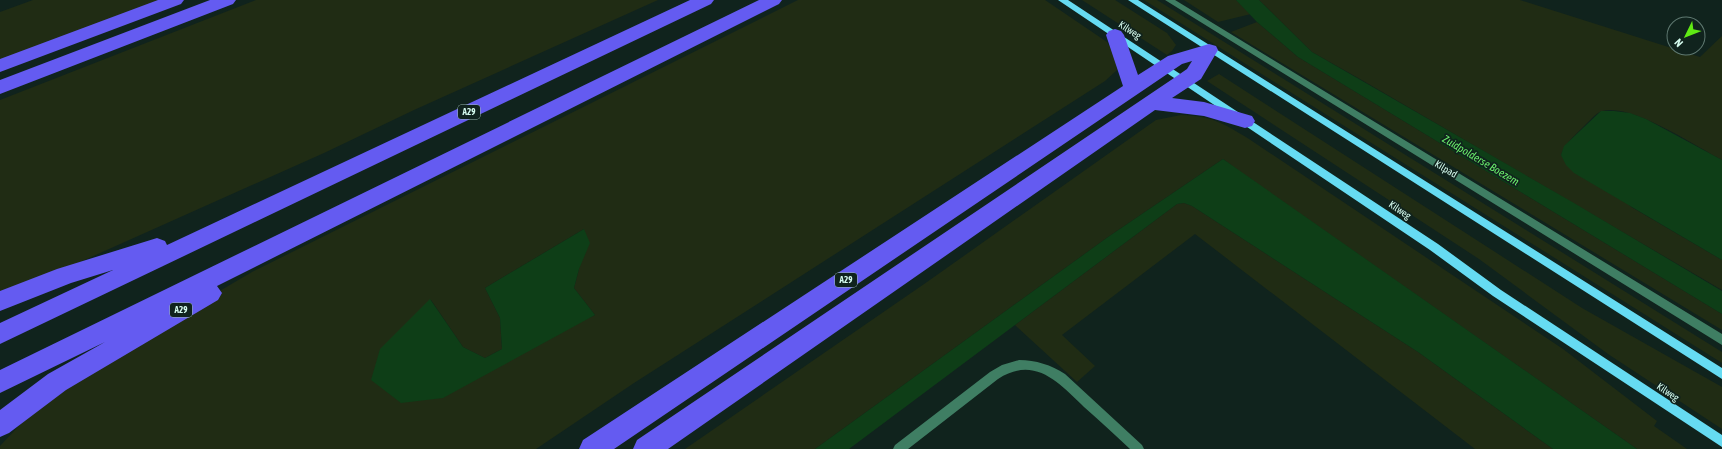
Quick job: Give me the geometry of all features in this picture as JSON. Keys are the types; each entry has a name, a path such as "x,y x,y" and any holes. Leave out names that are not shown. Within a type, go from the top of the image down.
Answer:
{"highway":[{"path":"0,66 175,0"},
{"path":"0,87 227,0"},
{"name":"A29","path":"0,334 705,0"},
{"name":"A29","path":"0,382 773,0"},
{"path":"1114,35 1134,88"},
{"name":"A29","path":"592,449 1174,60 1209,50"},
{"name":"A29","path":"646,449 1194,74 1209,50"},
{"path":"1152,103 1204,109 1245,121"},
{"name":"A29","path":"0,425 57,382 366,201"},
{"name":"A29","path":"0,301 65,276 233,224"}],"main road":[{"name":"Kilweg","path":"1062,0 1185,80 1434,247 1497,293 1722,442"},
{"path":"1132,0 1722,374"}],"street":[{"name":"Kilpad","path":"1169,0 1722,340"},
{"path":"899,449 993,376 1012,366 1024,365 1037,366 1050,370 1062,378 1130,447"}],"shaded area":[{"path":"33,0 172,0 0,65 0,12"},
{"path":"256,0 658,0 414,110 324,153 15,291 0,296 0,100"},
{"path":"798,0 1045,0 1107,42 1115,56 1117,70 1105,81 634,383 536,449 0,449 0,446 44,399 95,364 252,272","holes":["584,229 579,269 574,288 595,315 401,403 431,300 463,347 485,358 502,349 500,318 485,288"]},
{"path":"1082,0 1115,0 1167,33 1176,45 1167,55"},
{"path":"1144,0 1157,0 1722,352 1722,363"},
{"path":"1184,0 1236,0 1251,14 1218,22"},
{"path":"1259,0 1520,0 1666,46 1666,56 1706,56 1706,51 1722,36 1722,160 1646,119 1630,113 1615,110 1602,111 1591,119 1565,147 1561,155 1633,208 1722,260 1722,290 1360,79 1312,52"},
{"path":"1257,22 1298,57 1722,314 1722,330 1231,32"},
{"path":"1219,74 1582,308 1722,387 1722,429 1608,354 1479,259 1207,81"},
{"path":"1181,115 1201,117 1217,121 1249,139 1563,349 1657,421 1654,426 1687,449 1637,449 1223,159 1108,237 815,449 685,449 927,282 1156,120"},
{"path":"1184,203 1192,206 1418,352 1553,449 1475,449 1195,234 1062,335 1095,366 1077,382 1015,325 1177,204"}],"water":[{"name":"Zuidpolderse Boezem","path":"1236,0 1259,0 1312,52 1574,203 1722,291 1722,314 1298,57 1257,22"},
{"path":"1601,111 1630,113 1646,119 1722,160 1722,260 1574,173 1566,165 1561,155 1564,146"},
{"path":"1223,159 1637,449 1553,449 1418,352 1192,206 1184,203 1177,204 849,449 815,449 1108,237"},
{"path":"584,229 590,243 579,269 574,288 595,315 443,398 401,403 371,380 380,349 430,299 463,347 485,358 502,349 500,318 485,288"}]}
